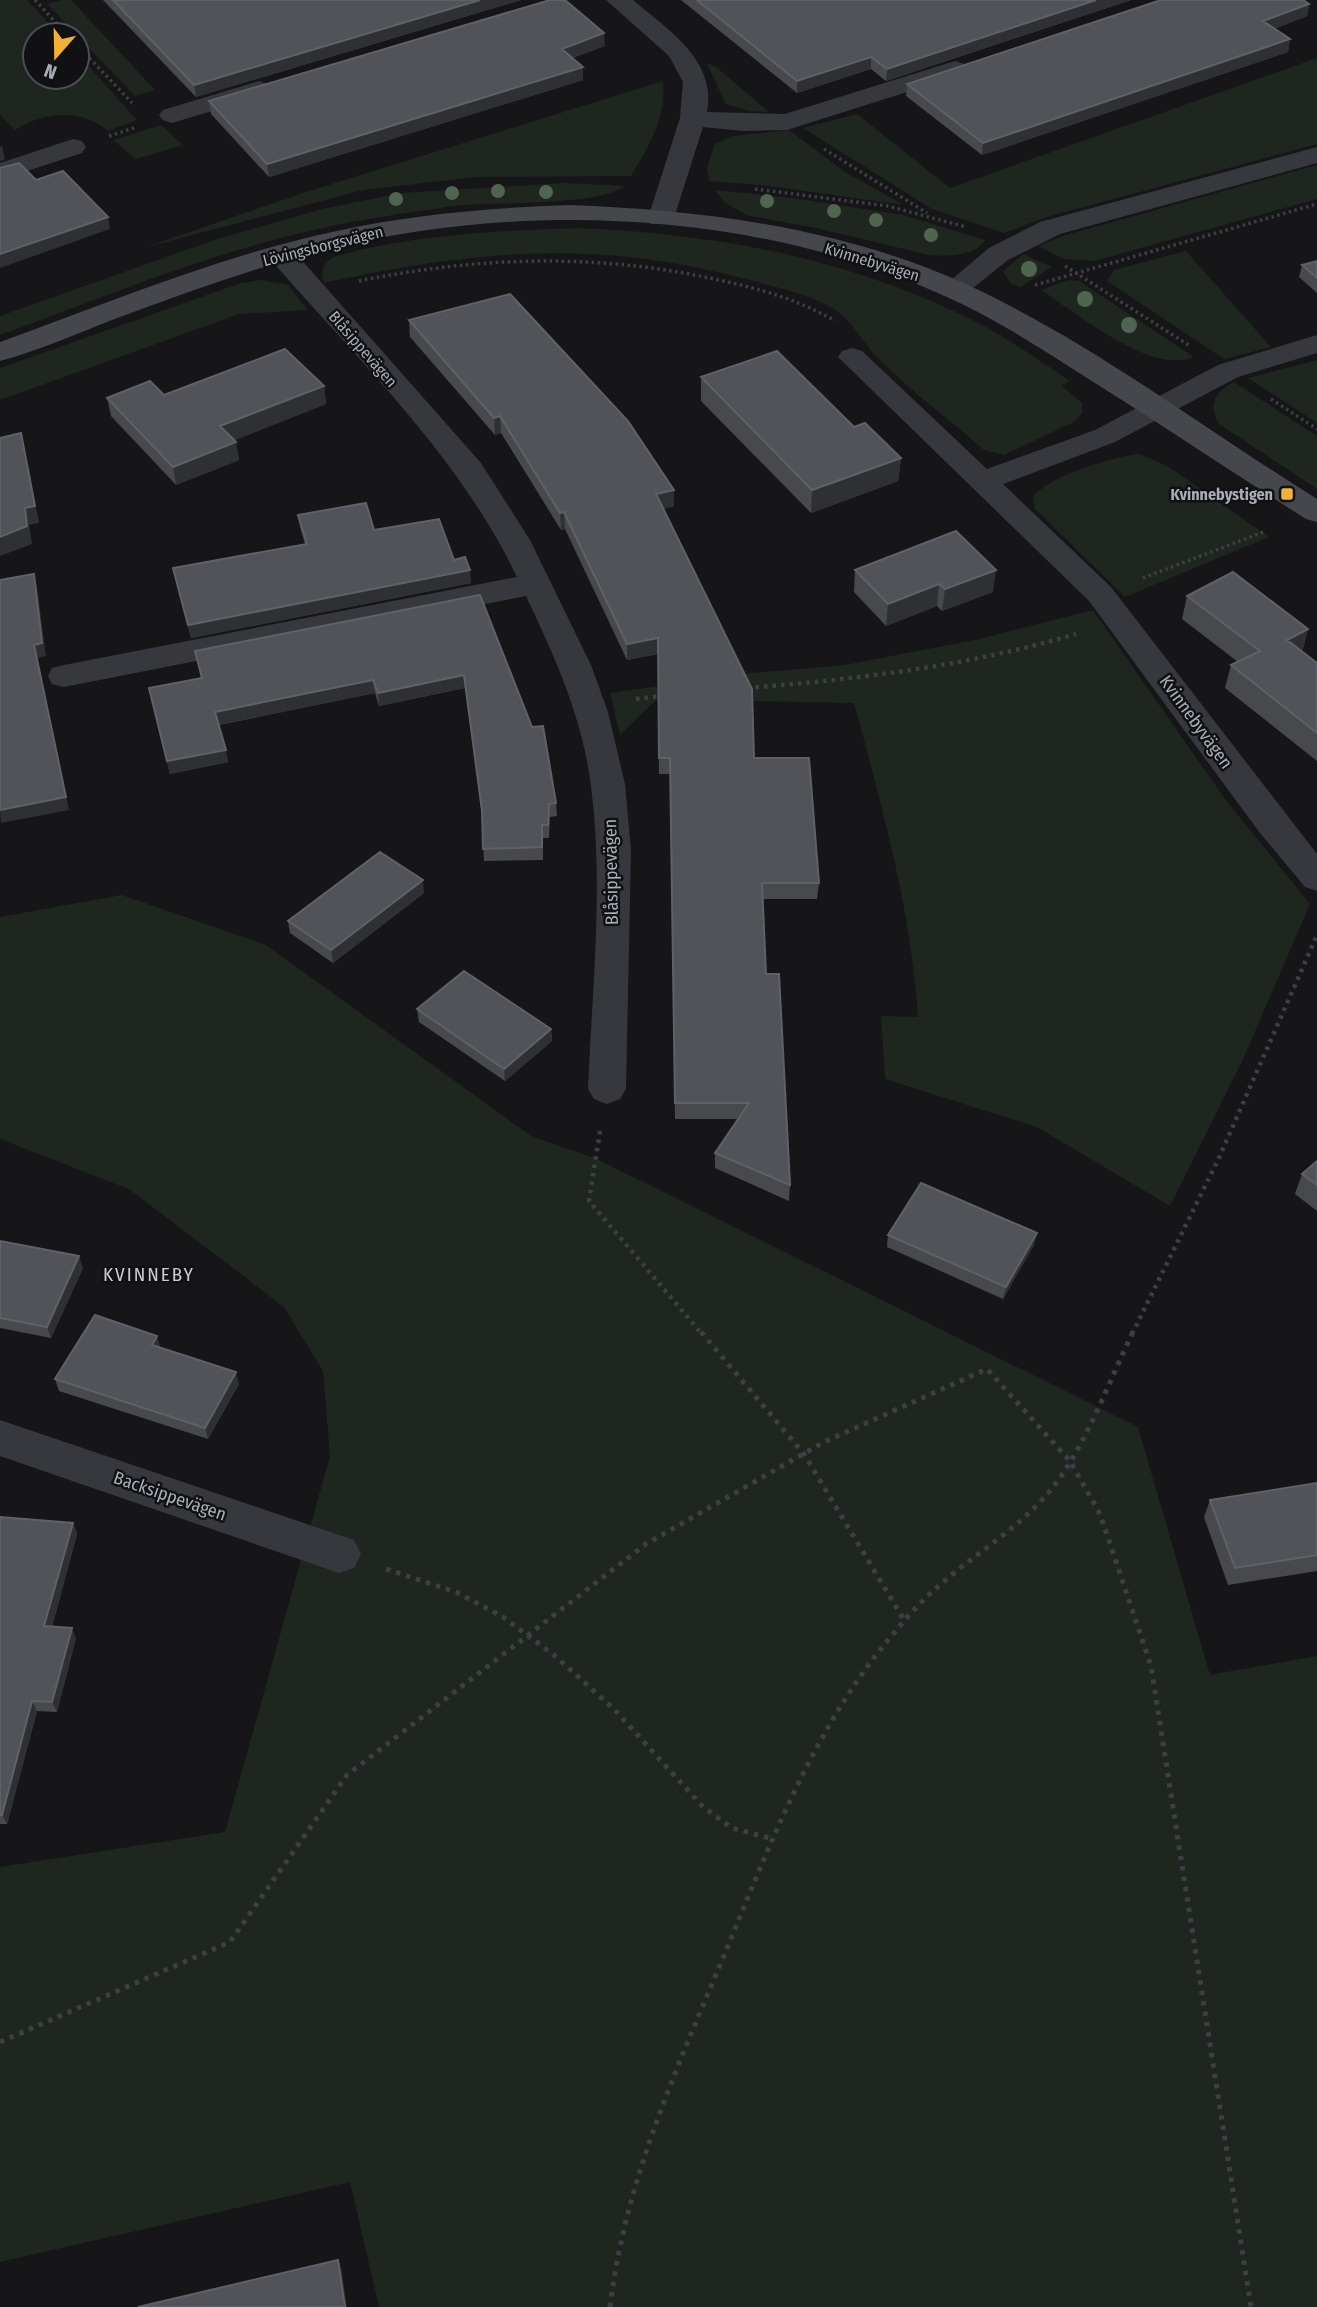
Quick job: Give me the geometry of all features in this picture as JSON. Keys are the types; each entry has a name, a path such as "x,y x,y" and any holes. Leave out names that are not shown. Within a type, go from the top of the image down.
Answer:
{"street":[{"path":"618,0 678,52 696,82 697,97 693,118 661,218"},
{"path":"693,118 743,124 787,122 980,61"},
{"path":"161,119 278,83"},
{"path":"0,172 73,148"},
{"path":"953,290 988,258 1013,243 1050,228 1317,155"},
{"name":"Lövingsborgsvägen","path":"0,352 281,254 337,239 463,220 528,215 661,218"},
{"name":"Kvinnebyvägen","path":"661,218 724,226 812,244 877,261 953,290 1009,317 1317,512"},
{"name":"Blåsippevägen","path":"281,254 470,470 515,540 575,665 591,712 608,784 614,850 607,1089"},
{"path":"982,481 1105,436 1227,371 1317,344"},
{"name":"Kvinnebyvägen","path":"852,357 1100,594 1272,824 1317,878"},
{"path":"64,676 536,584"},
{"name":"Backsippevägen","path":"0,1438 340,1554"}],"path":[{"path":"36,0 55,21"},
{"path":"91,58 161,119"},
{"path":"73,148 161,119"},
{"path":"1029,288 1317,204"},
{"path":"930,215 1013,243 1077,272 1317,429"},
{"path":"313,292 462,263 550,259 621,263 698,275 798,301 840,324 852,357"},
{"path":"1100,594 1273,528"},
{"path":"744,688 868,678 1042,645 1121,620"},
{"path":"591,712 634,699 676,695"},
{"path":"610,2307 613,2273 630,2197 681,2056 773,1839 812,1757 849,1693 904,1620 959,1569 1027,1517 1047,1497 1070,1461 1218,1160 1317,935"},
{"path":"607,1089 589,1201 804,1454 904,1620"},
{"path":"0,2042 230,1942 347,1775 646,1544 804,1454 988,1370 1070,1461 1100,1514 1151,1667 1251,2307"},
{"path":"340,1554 456,1592 503,1617 613,1707 703,1807 732,1828 773,1839"}],"shaded area":[{"path":"0,0 27,0 47,21 21,21 21,91 91,91 91,69 137,120 108,131 86,119 62,115 38,119 15,130 0,115"},
{"path":"71,0 91,21 63,21 47,4"},
{"path":"91,21 155,90 135,96 91,50"},
{"path":"1317,58 1317,144 1047,217 1004,233 932,209 803,128 857,114 950,188"},
{"path":"707,64 715,66 769,112 749,111 726,104"},
{"path":"663,81 662,107 655,131 631,176 477,177 363,190 143,248 306,192"},
{"path":"161,125 183,145 136,159 113,140"},
{"path":"789,130 845,172 904,205 769,186 709,181 707,169 714,145 732,136"},
{"path":"1317,165 1317,199 1094,261 1064,259 1038,246 1066,235"},
{"path":"565,183 624,186 611,193 592,197 447,207 355,221 301,233 187,266 0,335 0,316 217,239 322,209 401,193"},
{"path":"715,190 792,198 903,215 985,240 974,250 967,252 929,255 816,228 746,215 724,202"},
{"path":"579,228 683,236 734,244 785,254 884,282 980,324 1026,351 1070,381 1062,386 1082,403 1082,413 1074,422 1004,455 984,450 889,369 834,309 787,290 684,265 632,257 531,254 429,263 324,283 322,275 323,268 333,257 393,243 486,232"},
{"path":"1186,251 1271,347 1224,359 1107,281 1114,270"},
{"path":"1023,254 1052,267 1020,287 1010,283 1003,271"},
{"path":"261,280 288,285 308,310 239,314 0,400 0,368 241,283"},
{"path":"1068,280 1079,281 1194,357 1177,361 1157,358 1137,350 1094,326 1041,290"},
{"path":"1317,360 1317,423 1248,378"},
{"path":"1234,382 1317,436 1317,489 1219,424 1213,405 1222,390"},
{"path":"1140,454 1169,467 1269,537 1125,597 1035,509 1033,497 1040,489 1066,475 1099,463"},
{"path":"1093,610 1225,799 1310,904 1244,1057 1170,1206 1037,1127 885,1079 881,1016 918,1017 902,898 885,820 854,703 657,699 620,735 610,693 752,673 845,665 975,640"},
{"path":"122,895 266,945 531,1136 597,1159 1138,1427 1210,1675 1317,1656 1317,2307 379,2307 350,2182 0,2262 0,1867 225,1832 330,1456 323,1371 284,1307 129,1189 0,1139 0,917"}],"building":[{"path":"113,0 480,0 194,85"},
{"path":"550,0 565,0 604,33 562,49 583,67 267,164 209,101"},
{"path":"697,0 1096,0 887,69 871,57 797,81"},
{"path":"1161,0 1303,0 1309,4 1263,21 1290,39 983,143 907,84"},
{"path":"19,163 36,180 63,171 108,217 0,254 0,168"},
{"path":"1317,261 1317,278 1302,265"},
{"path":"510,294 628,421 674,490 656,494 752,689 754,758 809,758 819,883 762,883 766,974 779,974 790,1185 715,1153 749,1103 675,1103 670,758 659,758 658,638 627,644 564,512 560,513 500,416 494,418 409,320"},
{"path":"285,349 324,386 220,426 236,442 173,467 107,398 150,381 164,395"},
{"path":"777,351 854,427 865,423 901,458 812,490 701,377"},
{"path":"21,433 35,506 25,508 27,526 0,537 0,438"},
{"path":"366,503 374,530 439,519 454,560 465,557 470,570 188,625 173,568 307,544 298,515"},
{"path":"956,531 996,570 945,589 939,584 888,604 855,570"},
{"path":"1233,572 1308,629 1287,640 1317,663 1317,733 1231,665 1260,651 1187,596"},
{"path":"34,574 42,643 34,645 66,797 0,810 0,580"},
{"path":"480,595 532,727 543,726 556,803 549,804 548,825 542,825 542,847 483,849 482,810 464,675 378,693 373,680 215,712 226,750 167,761 149,688 202,678 195,651"},
{"path":"380,852 423,880 331,950 288,921"},
{"path":"464,971 551,1029 504,1069 417,1009"},
{"path":"1317,1161 1317,1185 1302,1174"},
{"path":"921,1183 1037,1233 1006,1287 888,1235"},
{"path":"0,1241 79,1256 47,1327 0,1318"},
{"path":"95,1315 157,1336 152,1345 236,1372 205,1428 55,1379"},
{"path":"1317,1483 1317,1555 1235,1568 1210,1500"},
{"path":"0,1517 73,1523 44,1626 72,1628 52,1702 32,1701 2,1815 0,1815"},
{"path":"338,2260 345,2307 138,2307"}],"place":[{"name":"Kvinnebystigen","path":"1287,494"}],"district":[{"name":"KVINNEBY","path":"149,1274"}]}
